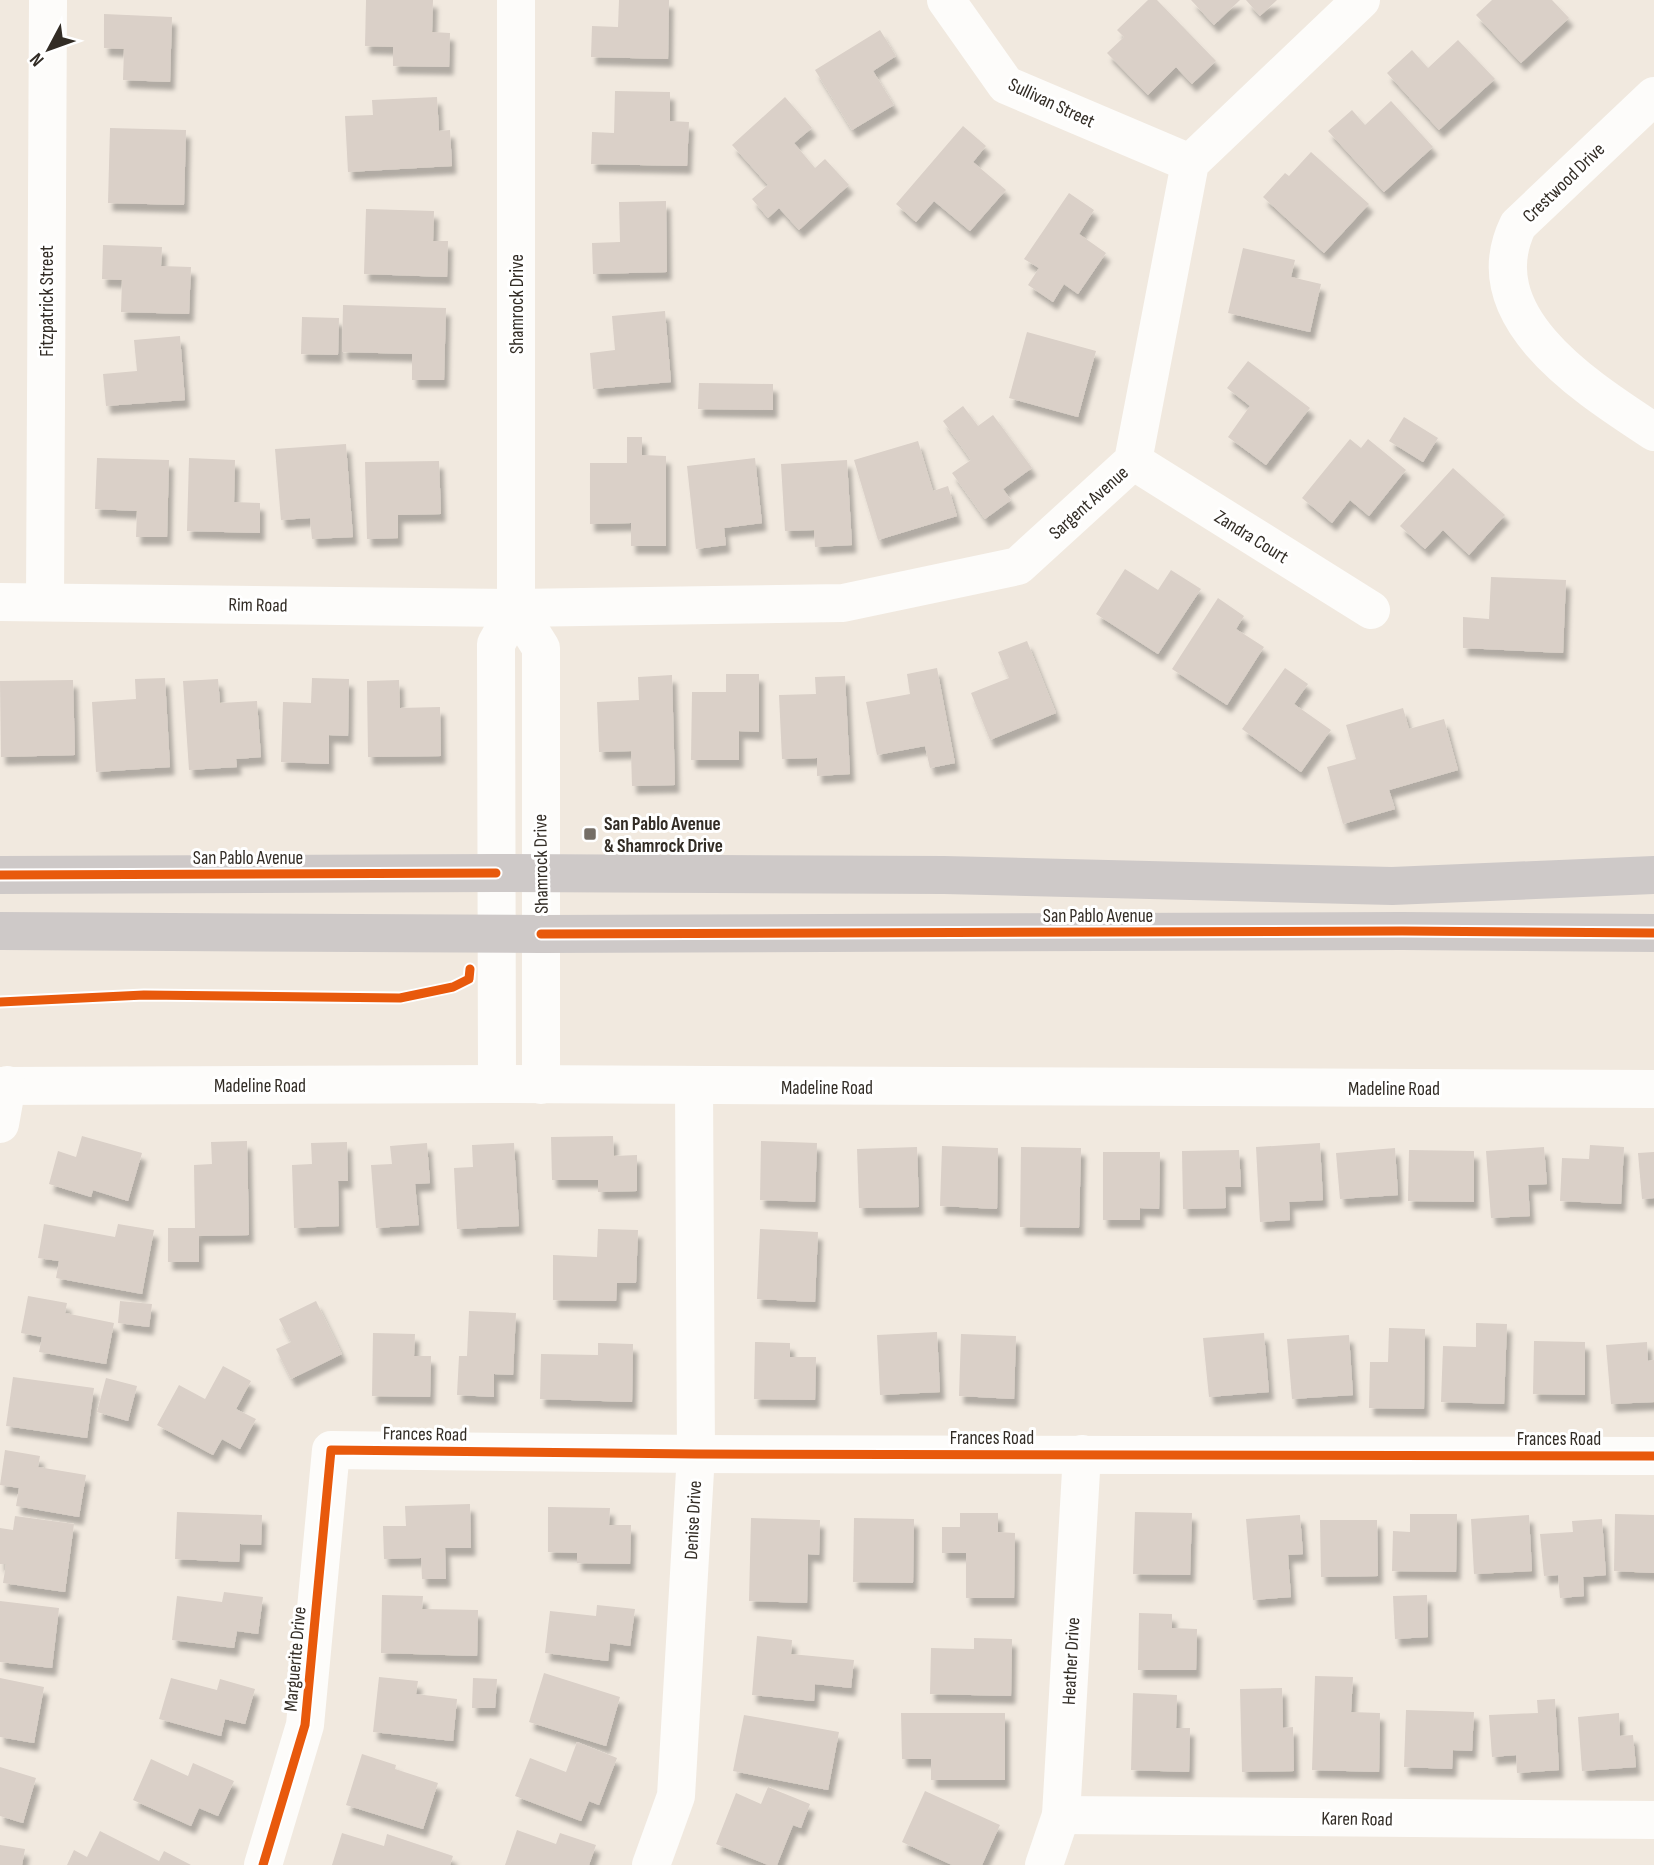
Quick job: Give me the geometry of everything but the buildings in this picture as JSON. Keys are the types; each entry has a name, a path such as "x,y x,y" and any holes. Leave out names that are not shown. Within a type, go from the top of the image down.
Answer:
{"main road":[{"name":"San Pablo Avenue","path":"0,875 944,875 1392,886 1654,875"},
{"name":"San Pablo Avenue","path":"0,931 495,934 1374,931 1654,933"}],"street":[{"name":"Fitzpatrick Street","path":"44,601 48,0"},
{"name":"Shamrock Drive","path":"497,1084 496,644 516,608 516,0"},
{"name":"Sullivan Street","path":"946,0 1006,85 1190,163"},
{"path":"1190,163 1361,0"},
{"name":"Crestwood Drive","path":"1654,96 1518,225 1509,243 1507,259 1518,310 1532,335 1550,355 1654,432"},
{"name":"Sargent Avenue","path":"516,608 843,603 1018,566 1133,461 1190,163"},
{"name":"Zandra Court","path":"1133,461 1370,610"},
{"name":"Rim Road","path":"0,601 516,608"},
{"name":"Shamrock Drive","path":"516,608 541,648 541,1085"},
{"name":"Madeline Road","path":"4,1086 497,1084 1654,1089"},
{"path":"0,1124 4,1086"},
{"name":"Denise Drive","path":"652,1865 676,1797 696,1454 694,1086"},
{"name":"Frances Road","path":"331,1450 696,1454 1654,1456"},
{"name":"Marguerite Drive","path":"263,1865 305,1725 331,1450"},
{"name":"Heather Drive","path":"1044,1865 1061,1815 1082,1454"},
{"name":"Karen Road","path":"1061,1815 1654,1820"}],"cycle path":[{"path":"0,875 496,873"},
{"path":"541,934 1402,931 1654,933"},
{"path":"0,1002 144,995 400,998 453,987 469,979 470,969"},
{"path":"263,1865 305,1725 331,1450 696,1454 1654,1456"}],"place":[{"name":"San Pablo Avenue & Shamrock Drive","path":"590,834"}]}
